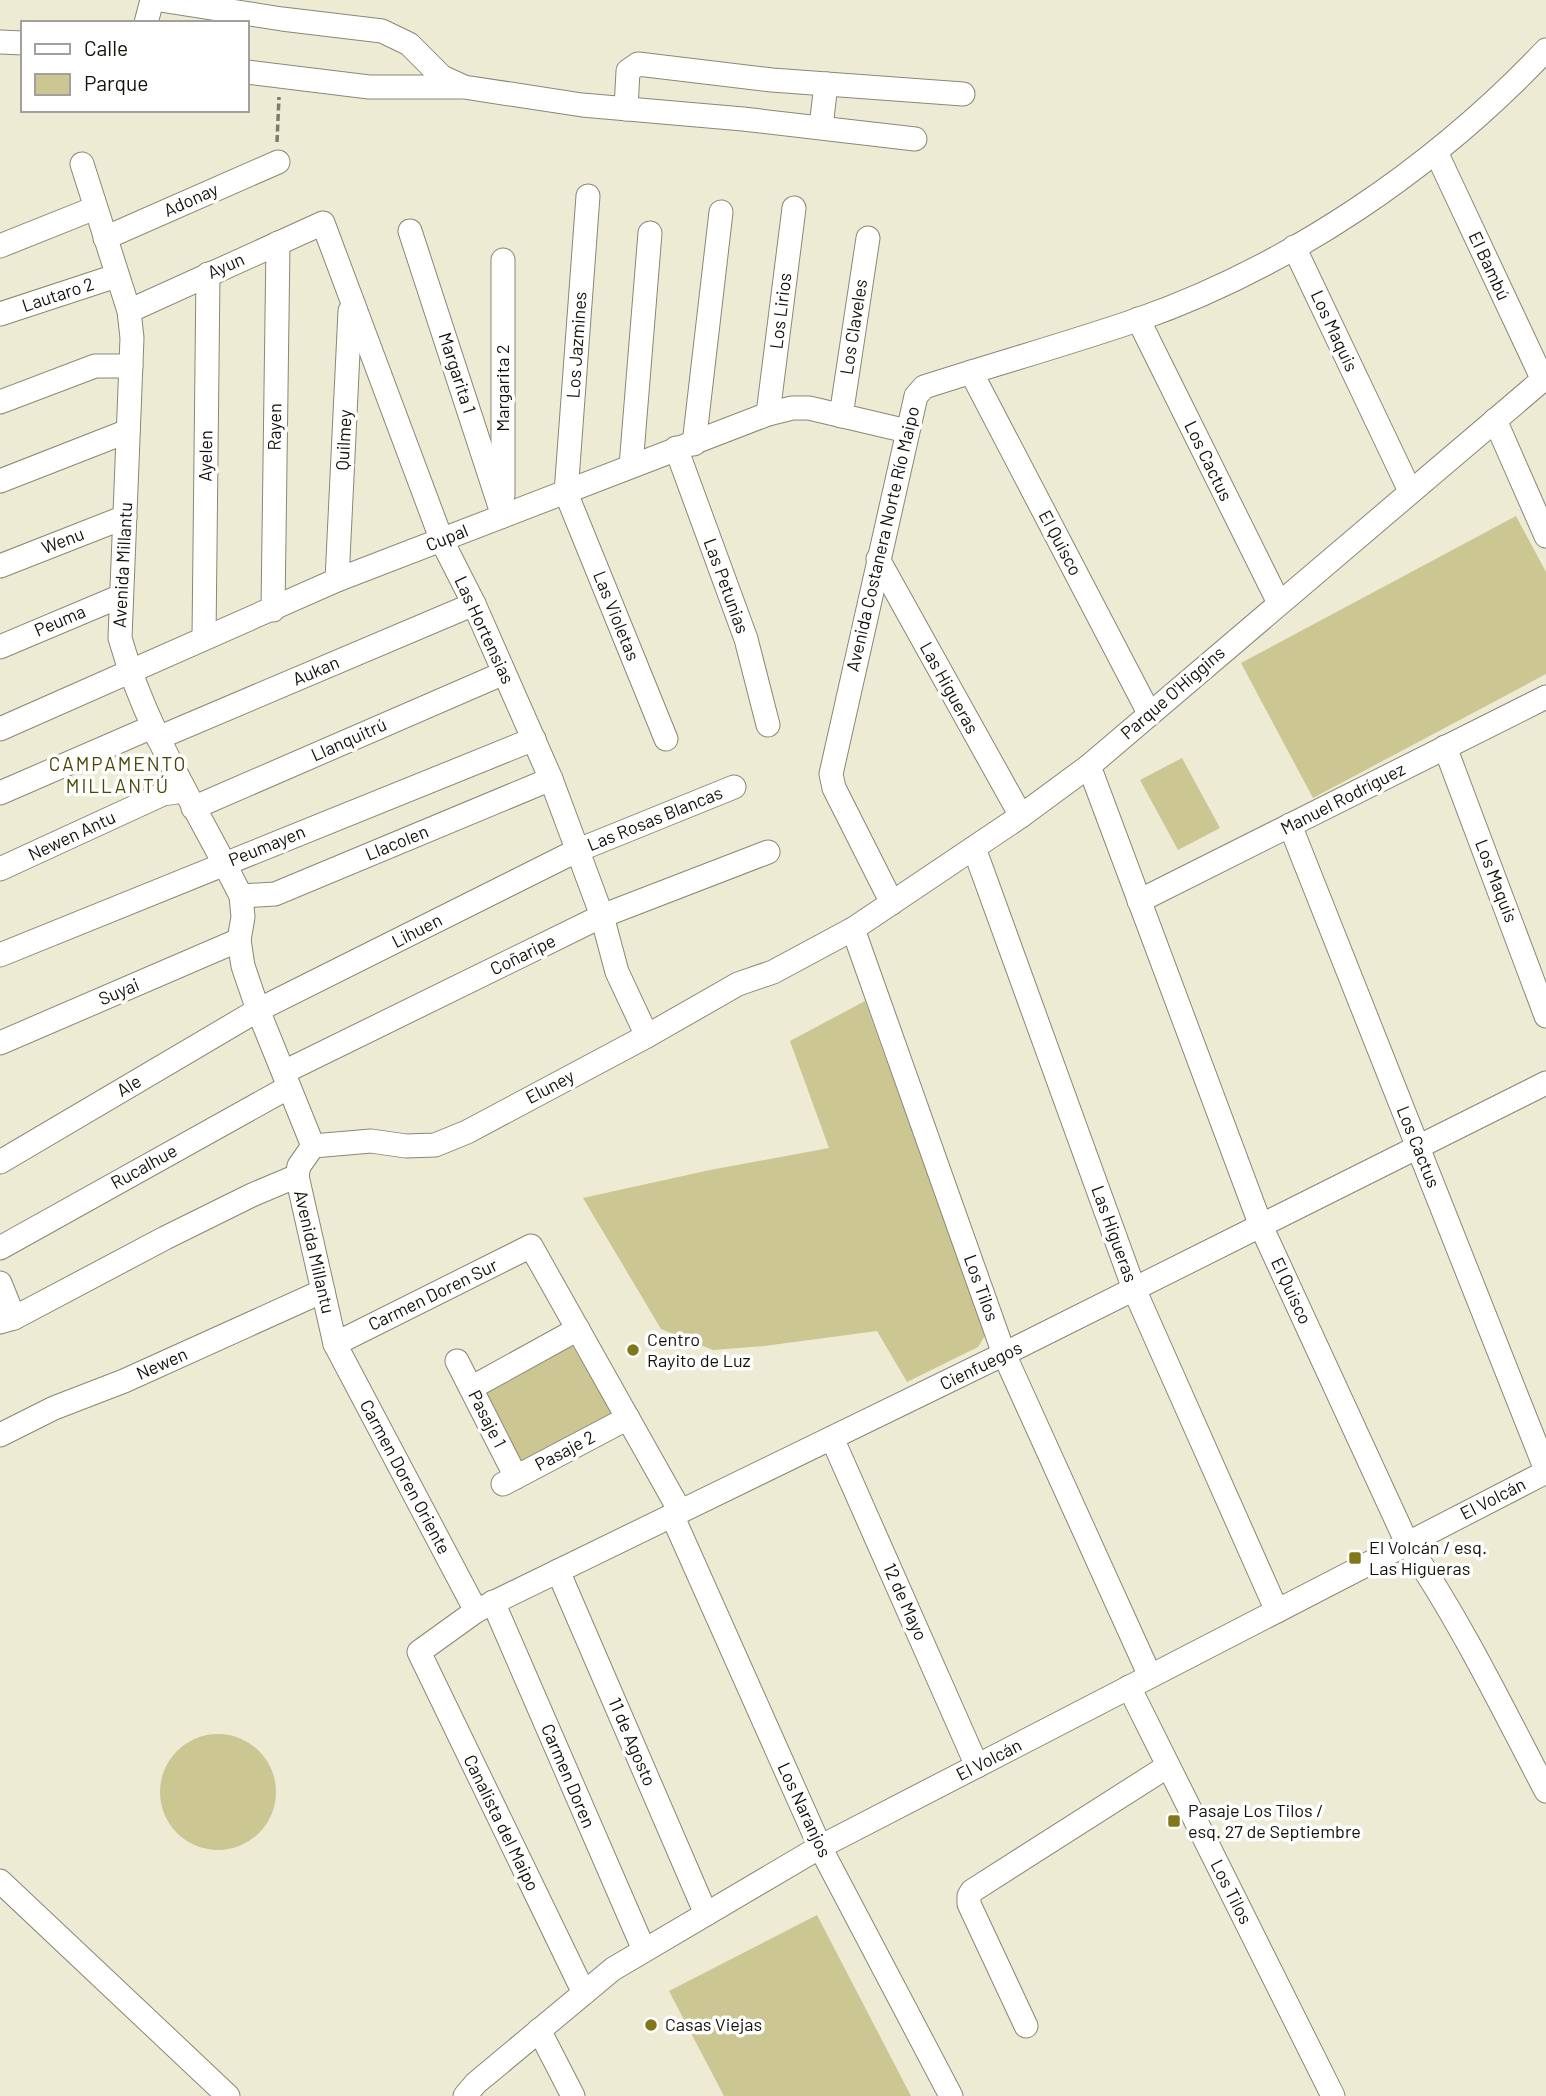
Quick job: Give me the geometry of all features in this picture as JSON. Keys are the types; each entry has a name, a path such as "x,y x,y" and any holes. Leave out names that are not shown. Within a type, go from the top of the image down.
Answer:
{"street":[{"path":"147,21 152,0"},
{"path":"160,0 256,16 382,31 409,44 442,77 464,86"},
{"path":"0,42 21,43"},
{"name":"Avenida Costanera Norte Río Maipo","path":"892,903 831,779 877,559 916,396 924,387 1138,319 1243,274 1294,247 1371,199 1436,152 1481,114 1546,50"},
{"path":"626,109 628,71 638,64 826,84 962,94"},
{"path":"248,72 369,87 464,86 582,105 821,127 915,139"},
{"path":"821,127 826,84"},
{"name":"El Bambú","path":"1436,152 1544,378"},
{"name":"Adonay","path":"105,238 278,162"},
{"name":"Avenida Millantu","path":"82,164 129,311 131,366 120,638 129,672 155,733 241,896 243,917 239,940 243,966 313,1146 299,1166 297,1177 335,1344"},
{"name":"Los Jazmines","path":"566,493 588,196"},
{"path":"0,246 95,208"},
{"name":"Los Lirios","path":"768,414 794,208"},
{"path":"685,446 721,212"},
{"name":"Ayun","path":"129,311 323,223"},
{"name":"Las Hortensias","path":"323,223 442,541 474,604 551,779 601,916 617,972 647,1036"},
{"name":"Margarita 1","path":"410,231 503,516"},
{"path":"631,466 650,233"},
{"name":"Los Claveles","path":"841,415 868,238"},
{"name":"Rayen","path":"273,610 278,243"},
{"name":"Los Maquis","path":"1294,247 1410,491"},
{"name":"Margarita 2","path":"503,260 503,516"},
{"name":"Ayelen","path":"204,638 208,274"},
{"name":"Lautaro 2","path":"0,314 117,276"},
{"name":"Quilmey","path":"337,580 350,299"},
{"name":"Los Cactus","path":"1138,319 1279,603"},
{"path":"0,402 94,366 131,366"},
{"name":"El Quisco","path":"971,372 1149,713"},
{"name":"Parque O'Higgins","path":"773,972 853,929 1021,816 1088,766 1544,378"},
{"name":"Cupal","path":"0,729 337,580 768,414 792,408 809,408 906,431"},
{"path":"1496,419 1546,536"},
{"path":"0,481 128,431"},
{"name":"Las Petunias","path":"685,446 746,639 768,725"},
{"name":"Las Violetas","path":"566,493 666,739"},
{"name":"Wenu","path":"0,566 125,517"},
{"name":"Las Higueras","path":"877,559 1021,816"},
{"name":"Peuma","path":"0,647 121,596"},
{"name":"Aukan","path":"0,793 474,604"},
{"name":"Llanquitrú","path":"189,800 504,673"},
{"name":"Manuel Rodríguez","path":"1139,901 1546,697"},
{"name":"Peumayen","path":"0,955 534,739"},
{"name":"Los Maquis","path":"1445,747 1546,1016"},
{"name":"El Quisco","path":"1088,766 1261,1226 1408,1544 1466,1636 1546,1791"},
{"name":"Llacolen","path":"241,896 275,894 551,779"},
{"name":"Las Rosas Blancas","path":"576,851 734,788"},
{"name":"Newen Antu","path":"0,869 163,794 189,800"},
{"name":"Los Cactus","path":"1290,825 1546,1471"},
{"name":"Las Higueras","path":"974,848 1134,1289 1277,1611"},
{"name":"Lihuen","path":"258,1010 576,851"},
{"name":"Coñaripe","path":"287,1079 601,916 768,852"},
{"name":"Los Tilos","path":"853,929 1004,1354 1150,1676"},
{"name":"Suyai","path":"0,1043 239,940"},
{"name":"Eluney","path":"313,1146 371,1141 406,1146 435,1145 467,1132 738,984 773,972"},
{"name":"Ale","path":"0,1162 258,1010"},
{"name":"Rucalhue","path":"0,1248 287,1079"},
{"name":"Cienfuegos","path":"419,1653 485,1606 1004,1354 1546,1083"},
{"path":"0,1283 7,1320 251,1195 297,1177"},
{"name":"Los Naranjos","path":"531,1246 628,1418 676,1513 820,1847 951,2096"},
{"name":"Carmen Doren Sur","path":"335,1344 531,1246"},
{"name":"Newen","path":"0,1435 54,1408 124,1381 323,1291"},
{"path":"471,1388 578,1329"},
{"name":"Carmen Doren Oriente","path":"335,1344 485,1606"},
{"name":"Pasaje 1","path":"457,1361 510,1480"},
{"name":"Pasaje 2","path":"510,1480 628,1418"},
{"name":"12 de Mayo","path":"832,1438 977,1766"},
{"name":"El Volcán","path":"465,2096 476,2083 613,1969 820,1847 1546,1471"},
{"name":"11 de Agosto","path":"558,1571 706,1914"},
{"name":"Carmen Doren","path":"485,1606 644,1951"},
{"name":"Canalista del Maipo","path":"419,1653 584,1993"},
{"name":"Los Tilos","path":"1129,1687 1333,2096"},
{"path":"1026,2026 969,1904 969,1896 1168,1766"},
{"path":"0,1881 228,2096"},
{"path":"539,2030 573,2096"}],"path":[{"path":"276,138 279,90"}],"green space":[{"path":"1516,516 1546,572 1546,674 1313,798 1241,663"},
{"path":"1182,758 1220,828 1178,850 1140,780"},
{"path":"865,1001 986,1334 978,1347 907,1382 877,1331 713,1350 661,1329 583,1198 710,1170 829,1148 790,1041"},
{"path":"571,1343 613,1415 522,1463 484,1392"},
{"path":"218,1734 240,1738 259,1751 272,1770 276,1792 272,1814 259,1833 240,1846 218,1850 196,1846 177,1833 164,1814 160,1792 164,1770 177,1751 196,1738"},
{"path":"817,1915 911,2096 724,2096 669,1991"}],"place":[{"name":"Centro Rayito de Luz","path":"633,1350"},
{"name":"El Volcán / esq. Las Higueras","path":"1355,1558"},
{"name":"Pasaje Los Tilos / esq. 27 de Septiembre","path":"1174,1821"},
{"name":"Casas Viejas","path":"651,2025"}],"district":[{"name":"CAMPAMENTO MILLANTÚ","path":"118,775"}]}
